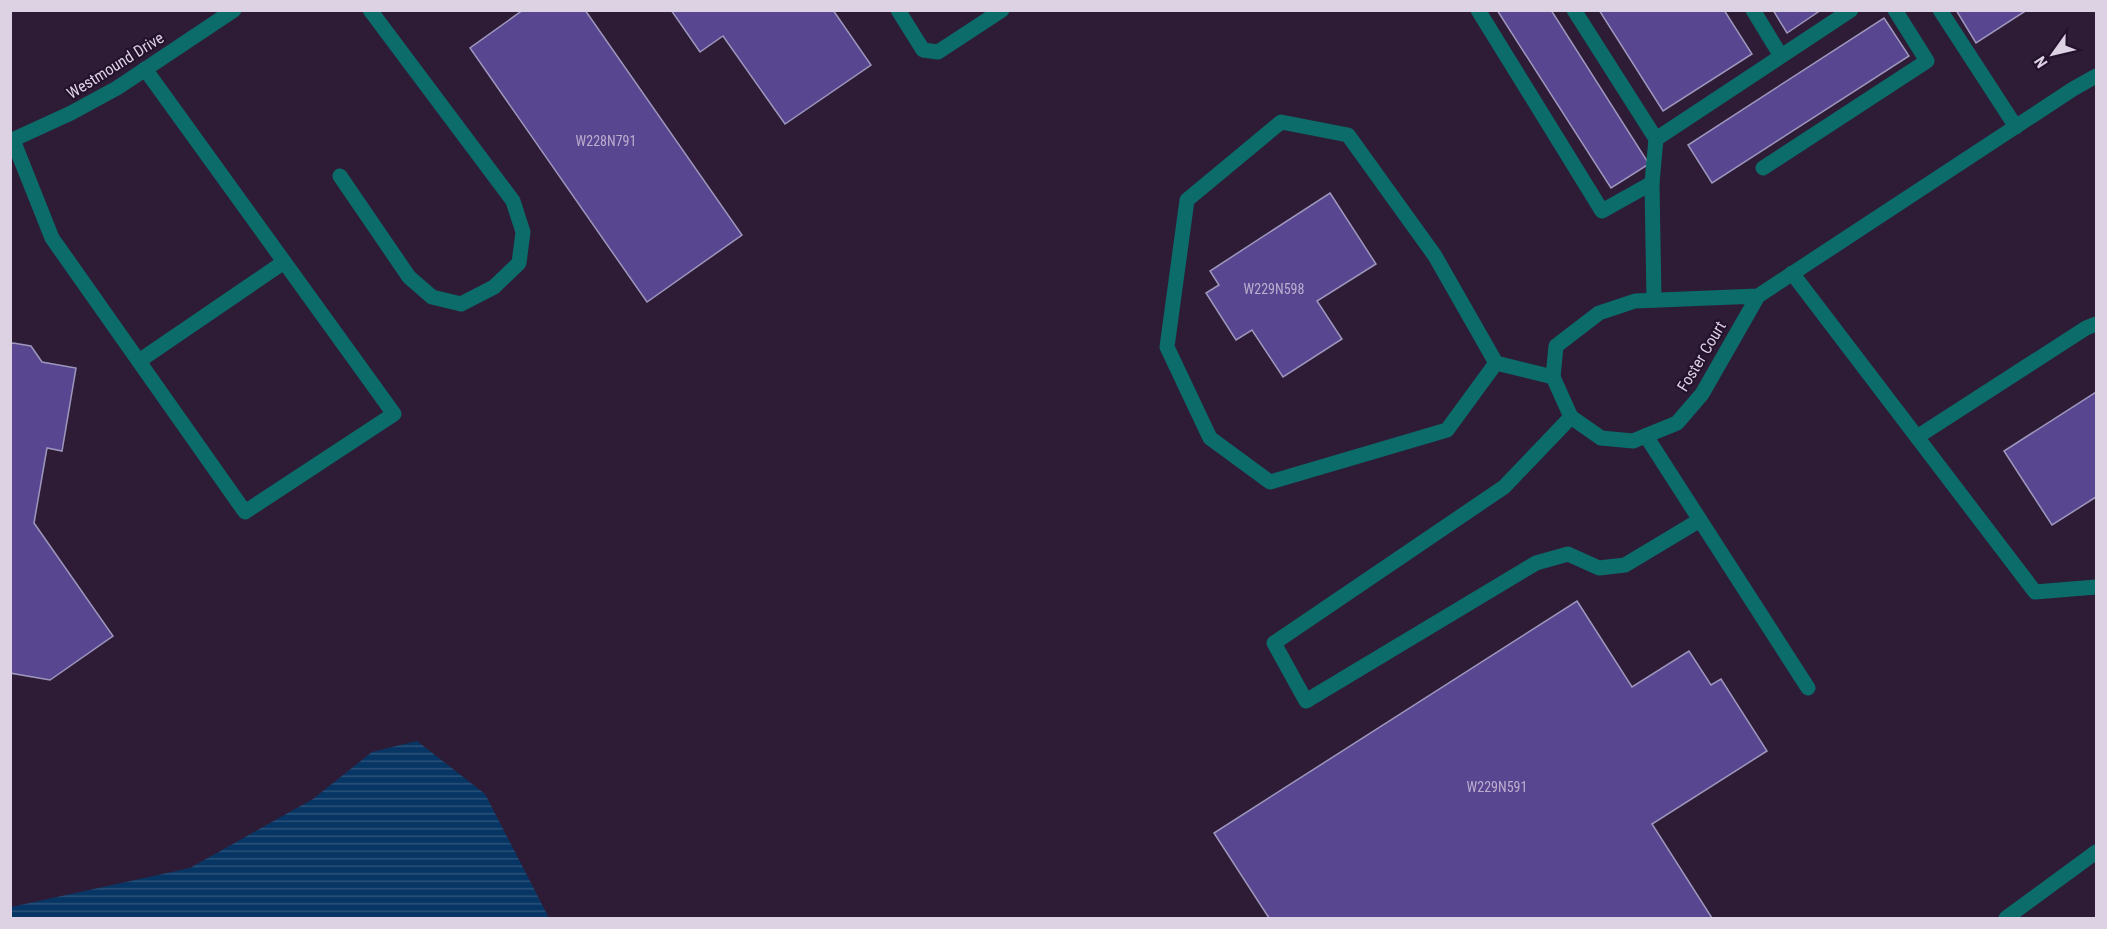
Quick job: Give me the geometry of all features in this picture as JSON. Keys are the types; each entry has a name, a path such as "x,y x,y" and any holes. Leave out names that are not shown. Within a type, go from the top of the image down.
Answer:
{"street":[{"name":"Westmound Drive","path":"12,140 71,113 145,69 234,10"},
{"path":"340,176 409,277 432,297 461,304 494,286 519,263 523,232 513,201 370,10"},
{"path":"898,10 923,50 938,52 1002,10"},
{"path":"1478,10 1602,211 1652,183"},
{"path":"1574,10 1656,139 1652,183 1654,300"},
{"path":"1753,10 1781,56"},
{"path":"1656,139 1851,10"},
{"path":"1763,168 1927,61 1895,10"},
{"path":"1940,10 2016,127"},
{"path":"12,140 52,238 245,512 394,414 145,69"},
{"name":"Foster Court","path":"1758,296 1635,301 1599,313 1556,346 1553,377 1571,417 1601,438 1633,441 1677,423 1702,394 1758,296 2097,76"},
{"path":"1496,363 1447,430 1270,482 1210,438 1167,347 1187,200 1281,122 1348,135 1435,256 1496,363 1553,377"},
{"path":"139,362 284,261"},
{"path":"1792,273 2035,592 2097,587"},
{"path":"1917,437 2086,328 2097,324"},
{"path":"1571,417 1504,487 1274,643 1306,701 1536,563 1568,554 1599,568 1625,565 1700,520"},
{"path":"1646,436 1808,688"},
{"path":"2006,918 2097,852"}],"water":[{"path":"417,741 485,794 549,918 11,918 11,907 190,868 313,799 372,752"}],"building":[{"path":"523,10 585,10 742,235 647,302 470,48"},
{"path":"671,10 833,10 871,65 785,124 723,36 700,52"},
{"path":"1497,10 1551,10 1649,164 1611,188"},
{"path":"1599,10 1724,10 1752,54 1663,111"},
{"path":"1773,10 1821,10 1787,33"},
{"path":"1956,10 2027,10 1976,43"},
{"path":"1884,18 1909,56 1712,183 1688,145"},
{"path":"1330,193 1376,264 1317,301 1342,339 1283,377 1252,330 1236,340 1206,293 1219,285 1210,271"},
{"path":"10,344 31,346 42,362 76,368 62,451 47,448 34,523 113,636 50,680 10,673"},
{"path":"2096,392 2096,497 2052,525 2004,451"},
{"path":"1577,601 1632,687 1689,651 1711,685 1721,679 1767,751 1652,824 1712,918 1269,918 1214,833"}]}
